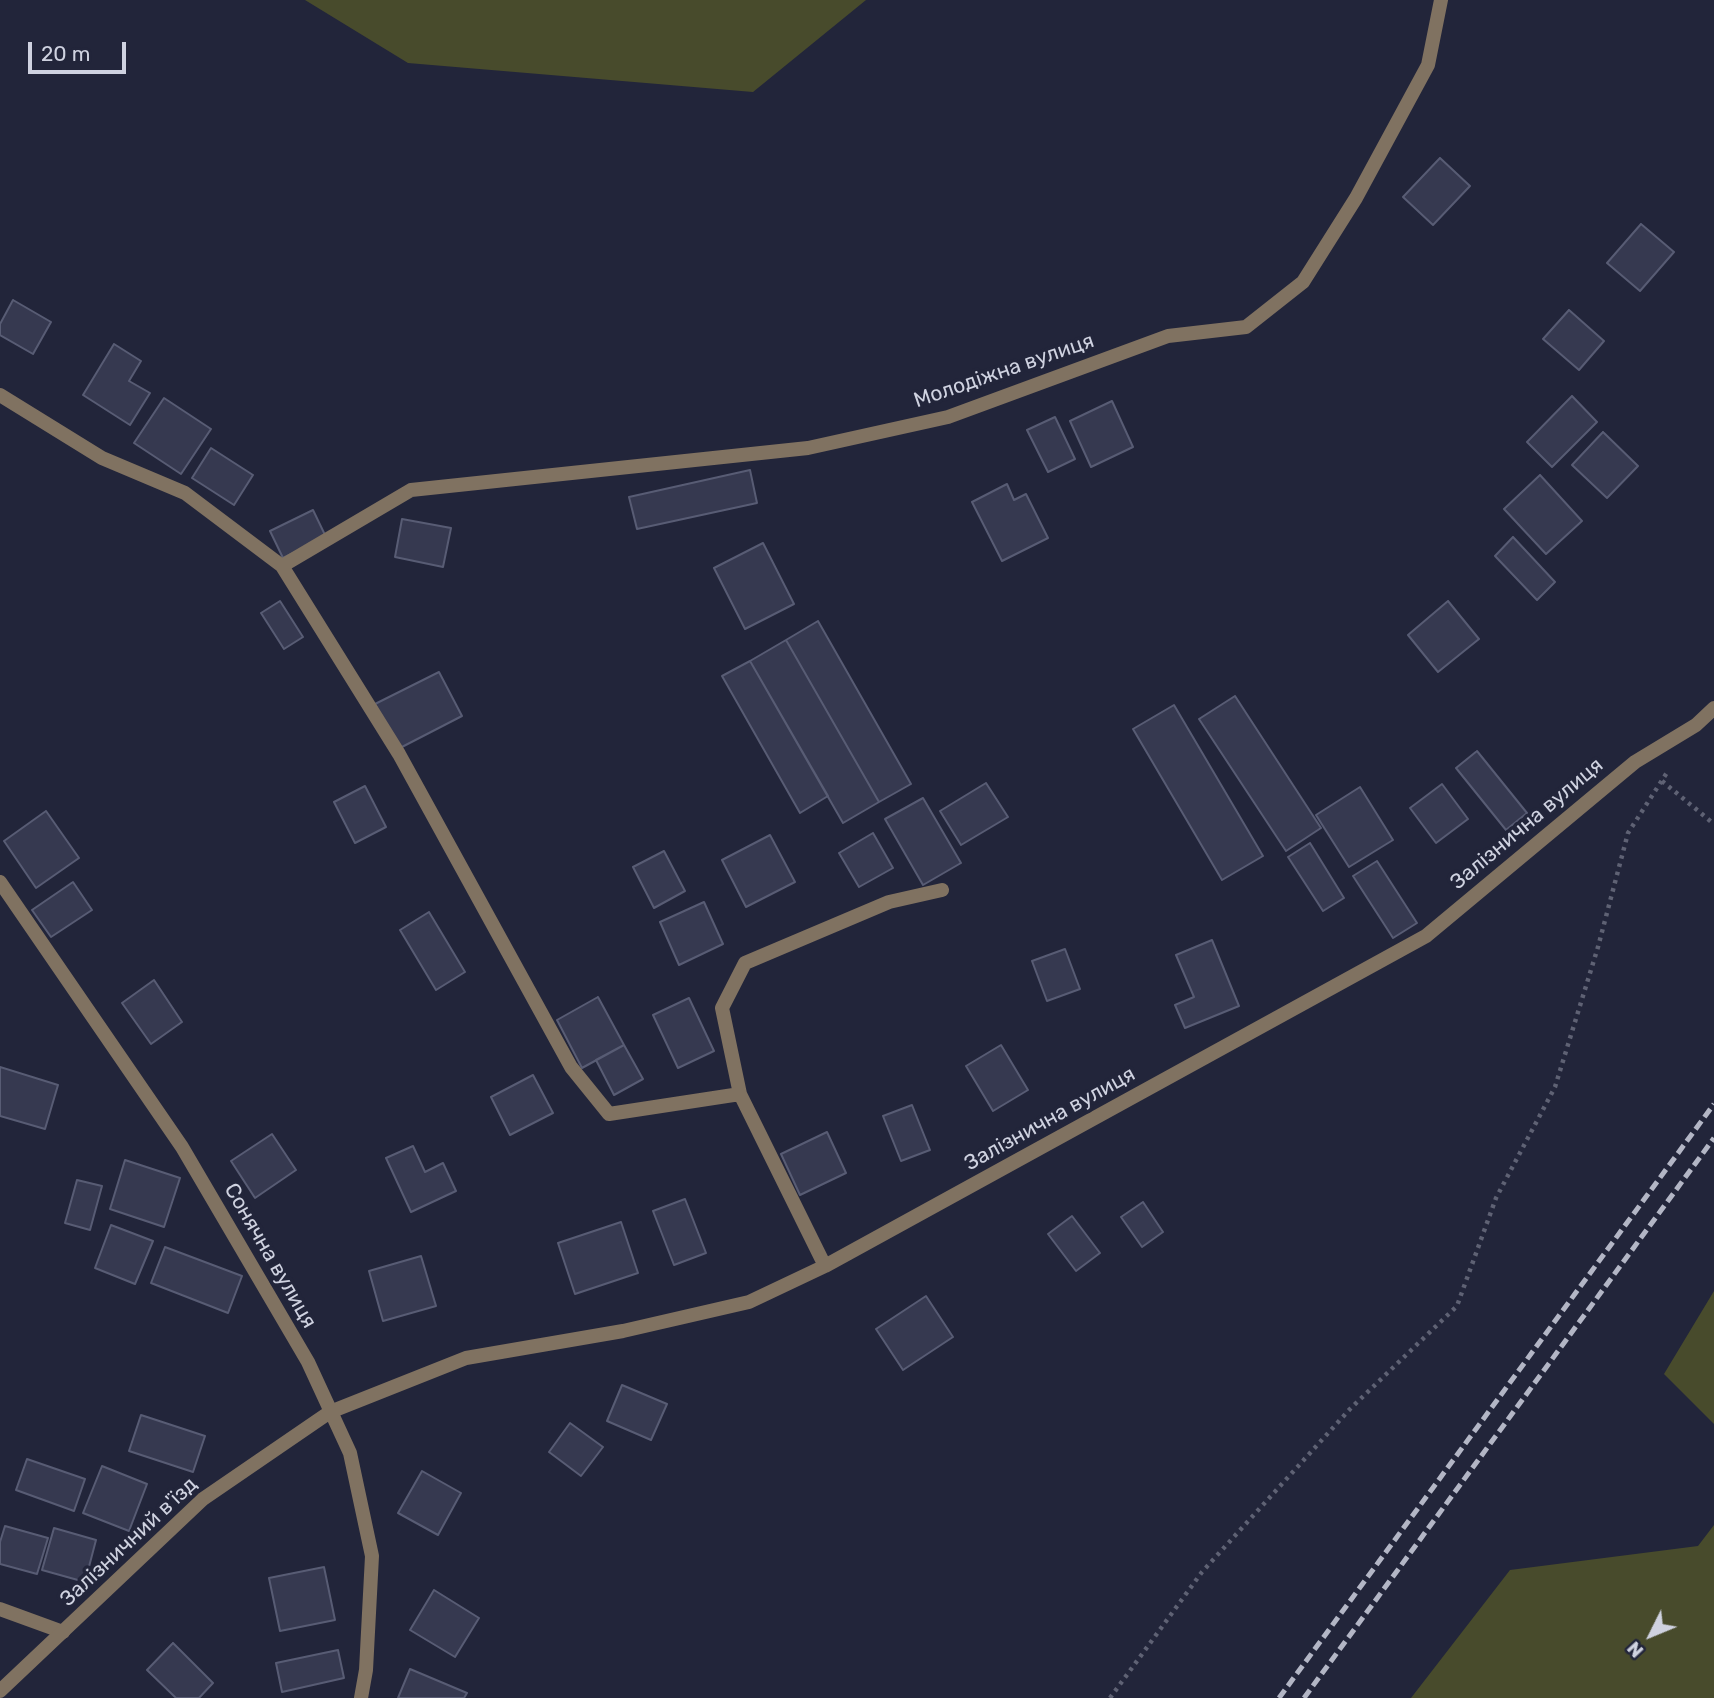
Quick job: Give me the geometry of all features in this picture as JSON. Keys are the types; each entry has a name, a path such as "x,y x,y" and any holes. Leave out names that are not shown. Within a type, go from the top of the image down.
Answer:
{"street":[{"name":"Молодіжна вулиця","path":"282,566 411,489 808,448 948,417 1168,336 1246,327 1303,282 1356,198 1428,65 1441,0"},
{"path":"0,396 102,458 185,493 282,566 399,754 571,1067 610,1114 740,1094"},
{"name":"Залізнична вулиця","path":"330,1412 466,1358 623,1331 749,1302 825,1266 1426,936 1635,762 1696,726 1714,708"},
{"name":"Сонячна вулиця","path":"0,882 182,1147 308,1363 350,1453 372,1556 366,1670 361,1698"},
{"path":"825,1266 740,1094 722,1008 745,963 889,902 942,890"},
{"name":"Залізничний в'їзд","path":"0,1692 203,1499 330,1412"},
{"path":"0,1609 63,1632"}],"path":[{"path":"1110,1698 1211,1562 1350,1409 1457,1306 1496,1198 1555,1087 1598,947 1628,833 1669,770"},
{"path":"1662,781 1714,824"}],"green space":[{"path":"305,0 866,0 753,92 408,63"},
{"path":"1714,1291 1714,1424 1664,1374"},
{"path":"1714,1525 1714,1698 1411,1698 1510,1570 1698,1546"}],"building":[{"path":"1440,158 1470,186 1433,225 1403,197"},
{"path":"1641,224 1674,252 1640,291 1607,263"},
{"path":"13,300 51,322 33,354 0,335 0,324"},
{"path":"1569,310 1604,341 1579,370 1543,339"},
{"path":"114,344 141,361 129,381 150,393 130,425 83,395"},
{"path":"1572,396 1597,422 1552,467 1527,442"},
{"path":"164,398 211,429 181,474 134,443"},
{"path":"1112,401 1133,447 1091,467 1070,421"},
{"path":"1055,417 1075,459 1048,472 1027,430"},
{"path":"1603,432 1638,466 1607,498 1572,465"},
{"path":"211,448 253,475 234,505 192,478"},
{"path":"750,470 757,503 637,529 629,497"},
{"path":"1540,475 1582,521 1546,554 1504,509"},
{"path":"1007,484 1014,500 1026,494 1048,538 1002,561 972,502"},
{"path":"313,510 326,537 283,558 270,531"},
{"path":"402,519 451,528 443,567 395,557"},
{"path":"1513,537 1555,582 1537,600 1495,556"},
{"path":"763,543 794,604 745,629 714,568"},
{"path":"280,601 303,637 284,649 261,613"},
{"path":"1448,601 1479,639 1438,672 1408,635"},
{"path":"818,621 911,784 879,802 786,640"},
{"path":"786,640 879,802 843,823 750,661"},
{"path":"750,661 828,796 800,813 722,676"},
{"path":"439,672 462,716 398,749 375,704"},
{"path":"1235,696 1321,828 1286,851 1199,719"},
{"path":"1174,705 1263,856 1222,880 1133,729"},
{"path":"1477,751 1527,813 1506,830 1456,768"},
{"path":"986,783 1008,817 961,845 940,811"},
{"path":"1442,784 1468,819 1436,843 1410,808"},
{"path":"365,786 386,827 355,843 334,802"},
{"path":"1360,787 1393,840 1349,867 1316,815"},
{"path":"923,798 961,863 923,885 885,819"},
{"path":"46,811 79,858 36,888 4,841"},
{"path":"873,833 893,868 859,887 839,853"},
{"path":"770,835 795,882 746,907 722,860"},
{"path":"1310,843 1344,898 1323,911 1288,857"},
{"path":"664,851 685,891 654,908 633,867"},
{"path":"1377,861 1417,923 1393,938 1353,876"},
{"path":"73,882 92,910 51,937 32,910"},
{"path":"704,902 723,944 679,965 660,922"},
{"path":"429,912 465,972 436,990 400,930"},
{"path":"1212,940 1239,1006 1185,1028 1175,1005 1194,997 1176,955"},
{"path":"1065,949 1080,989 1047,1001 1032,961"},
{"path":"154,980 182,1022 151,1044 122,1003"},
{"path":"598,997 624,1045 582,1068 557,1020"},
{"path":"689,998 714,1051 678,1068 653,1015"},
{"path":"624,1045 643,1079 614,1095 596,1060"},
{"path":"1001,1045 1028,1090 993,1111 966,1066"},
{"path":"0,1067 58,1085 45,1129 0,1116"},
{"path":"533,1075 553,1113 510,1135 491,1097"},
{"path":"912,1105 930,1150 901,1161 883,1116"},
{"path":"827,1132 846,1173 800,1195 781,1154"},
{"path":"272,1134 296,1170 255,1198 231,1161"},
{"path":"413,1146 425,1172 443,1163 456,1191 411,1212 386,1158"},
{"path":"125,1160 180,1178 164,1227 110,1209"},
{"path":"77,1180 102,1186 90,1230 65,1223"},
{"path":"685,1199 706,1253 674,1265 653,1211"},
{"path":"1143,1202 1163,1232 1142,1247 1121,1217"},
{"path":"1072,1216 1100,1253 1076,1271 1048,1234"},
{"path":"621,1222 638,1273 575,1294 558,1243"},
{"path":"111,1225 153,1241 135,1284 95,1268"},
{"path":"165,1247 242,1276 228,1313 151,1283"},
{"path":"421,1256 436,1306 383,1321 369,1271"},
{"path":"926,1296 953,1337 903,1370 876,1329"},
{"path":"622,1385 667,1404 651,1440 607,1421"},
{"path":"141,1415 205,1436 193,1472 129,1451"},
{"path":"570,1423 603,1447 581,1476 549,1452"},
{"path":"27,1459 85,1479 74,1511 16,1490"},
{"path":"102,1466 147,1484 129,1531 83,1513"},
{"path":"422,1471 461,1493 438,1535 398,1513"},
{"path":"5,1526 48,1538 37,1574 0,1564 0,1542"},
{"path":"54,1528 96,1540 85,1582 42,1570"},
{"path":"324,1567 335,1620 280,1631 269,1578"},
{"path":"434,1590 479,1618 455,1657 410,1630"},
{"path":"173,1643 213,1683 199,1698 176,1698 147,1670"},
{"path":"338,1650 344,1678 282,1692 276,1663"},
{"path":"410,1669 467,1693 464,1698 398,1698"}],"railway":[{"path":"1279,1698 1714,1104"},
{"path":"1304,1698 1714,1138"}]}
